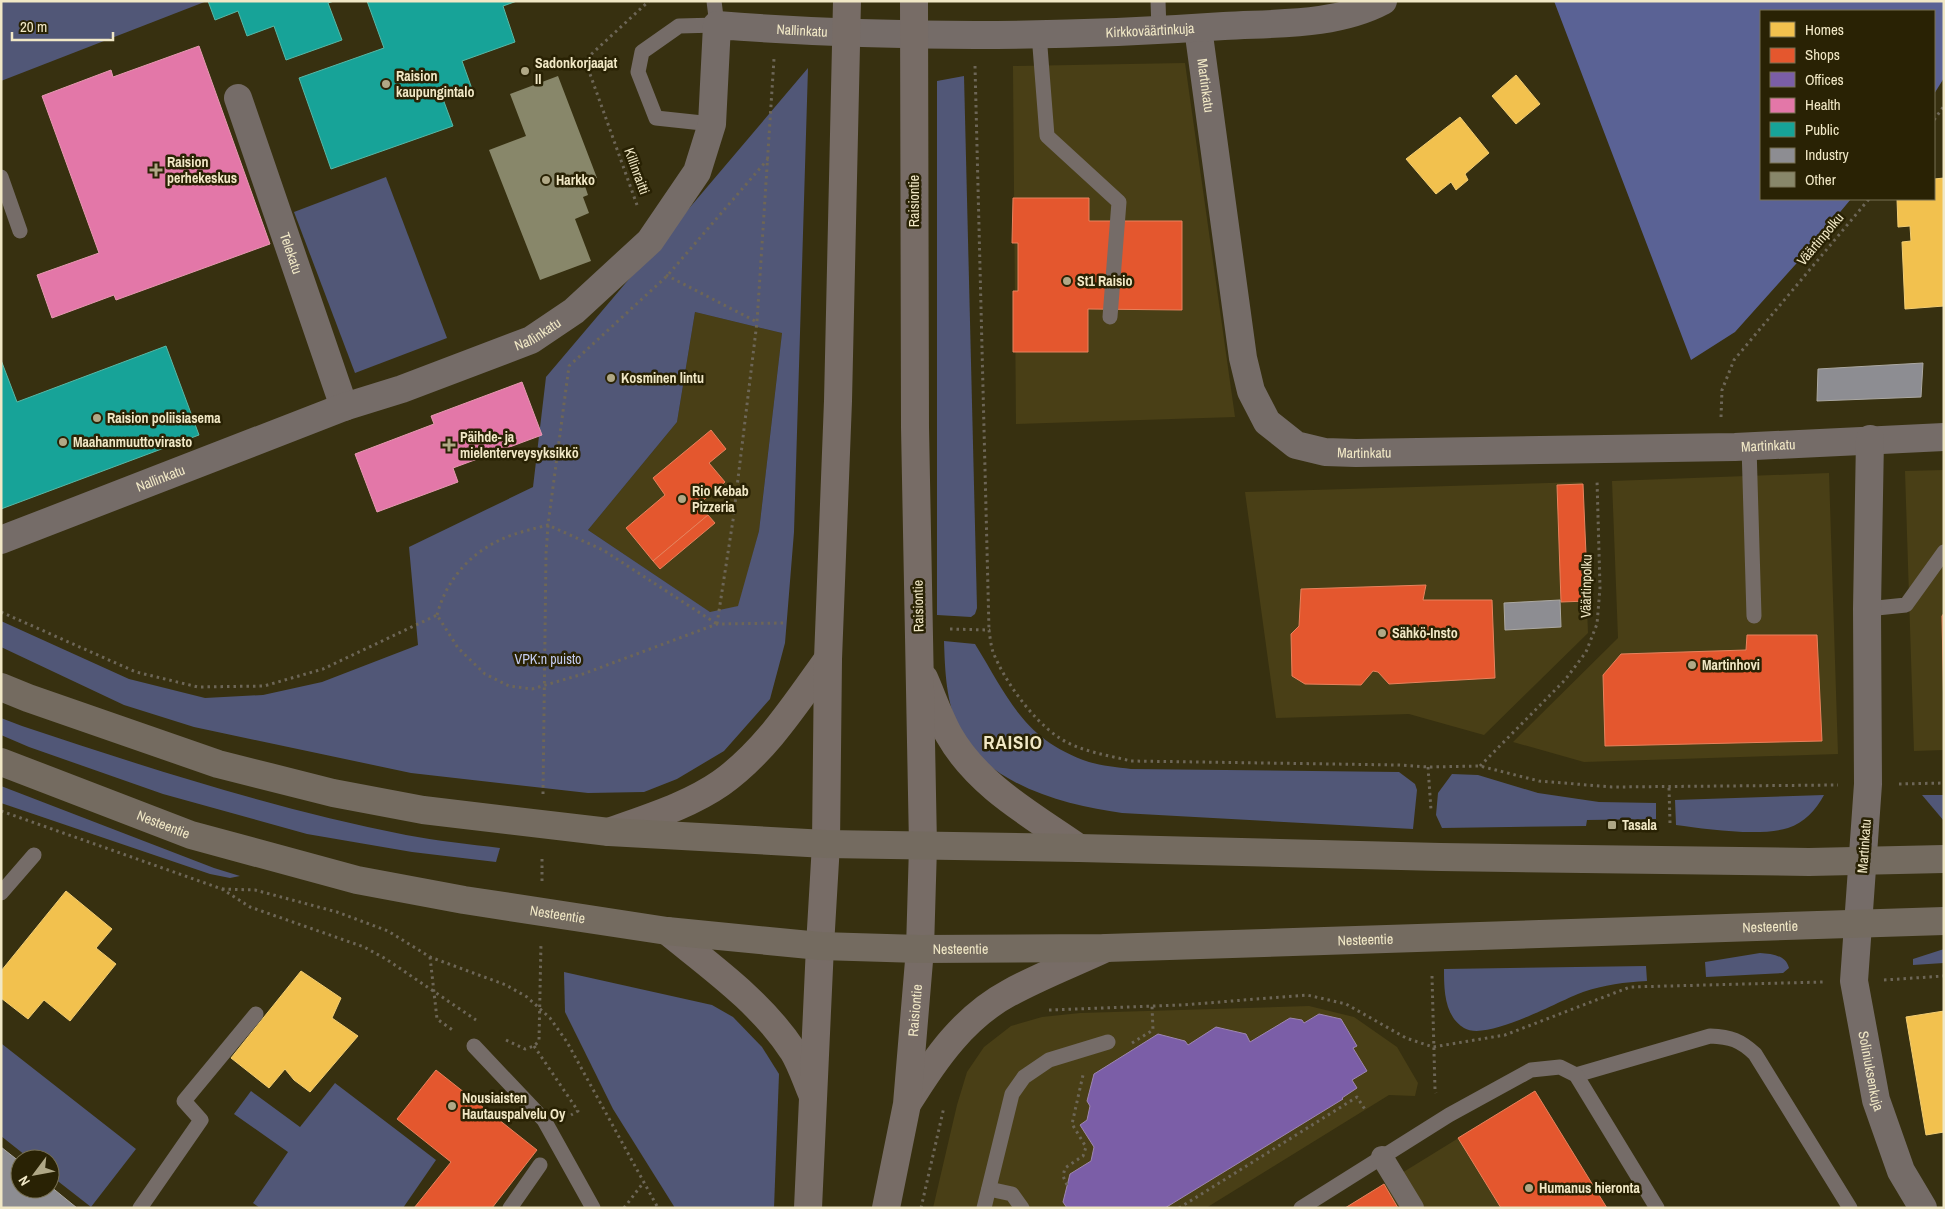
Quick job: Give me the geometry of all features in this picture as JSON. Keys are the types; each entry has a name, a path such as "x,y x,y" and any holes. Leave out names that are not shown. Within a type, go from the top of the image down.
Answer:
{"main road":[{"path":"808,1208 826,844 828,659 834,543 847,1"},
{"name":"Raisiontie","path":"886,1208 906,1104 920,950 923,846 918,666 914,1"},
{"path":"609,832 667,811 720,783 741,766 771,736 828,659"},
{"path":"918,666 949,735 972,767 1002,794 1079,848"},
{"path":"1,687 218,764 333,793 423,810 609,832 826,844 1441,857 1863,862 1944,859"},
{"name":"Nesteentie","path":"1,762 191,835 357,880 464,900 667,931 820,946 920,950 1106,948 1944,921"},
{"path":"667,931 732,985 766,1017 793,1052 814,1098"},
{"path":"906,1104 933,1062 954,1038 989,1006 1008,993 1106,948"}],"street":[{"name":"Kirkkoväärtinkuja","path":"913,33 974,35 1039,34 1198,28 1315,20 1341,16 1383,1"},
{"name":"Nallinkatu","path":"1,540 344,407 402,389 531,340 574,311 650,241 697,172 712,124 716,13 776,28 913,33"},
{"name":"Martinkatu","path":"1198,28 1243,358 1251,391 1267,422 1296,445 1325,452 1356,453 1749,446 1944,437"},
{"name":"Telekatu","path":"238,98 344,407"},
{"name":"Martinkatu","path":"1858,923 1868,784 1867,609 1870,439"},
{"name":"Soliniuksenkuja","path":"1858,923 1854,981 1876,1100 1901,1171 1923,1208"},
{"path":"1382,1157 1413,1208"}],"lane":[{"path":"1158,1 1159,30"},
{"path":"712,124 656,118 638,72 642,52 679,26 716,13"},
{"path":"1039,34 1047,136 1119,202 1110,317"},
{"path":"1,177 20,231"},
{"path":"1749,446 1754,616"},
{"path":"1867,609 1906,605 1944,552"},
{"path":"1,894 34,855"},
{"path":"140,1208 201,1120 184,1101 256,1014"},
{"path":"1576,1075 1710,1036 1729,1037 1745,1045 1756,1054 1850,1208"},
{"path":"984,1208 1012,1094 1024,1077 1049,1060 1108,1042"},
{"path":"474,1046 544,1120 593,1208"},
{"path":"1301,1208 1449,1114 1531,1070 1560,1067 1576,1075 1657,1208"},
{"path":"510,1208 540,1164"},
{"path":"989,1189 1012,1194 1022,1208"}],"path":[{"name":"Killinraitti","path":"649,1 585,60 650,241 667,276"},
{"path":"717,624 757,322 776,28"},
{"path":"974,35 989,630 993,652 1008,680 1032,713 1059,738 1090,751 1131,761 1428,767 1480,766 1539,781 1612,787 1669,788 1944,783"},
{"path":"1935,119 1944,106"},
{"path":"546,554 548,524 568,366 667,276 768,159"},
{"name":"Väärtinpolku","path":"1720,423 1722,390 1734,360 1868,200"},
{"path":"667,276 757,322"},
{"name":"Väärtinpolku","path":"1480,766 1565,680 1586,652 1597,624 1600,588 1596,450"},
{"path":"717,624 603,550 548,524 501,539 476,554 458,571 441,599 437,615 458,648 485,674 509,686 532,688 583,674 717,624 784,623"},
{"path":"1,612 136,672 198,687 264,686 323,669 437,615"},
{"path":"943,629 989,630"},
{"path":"1428,767 1431,810"},
{"path":"1669,788 1670,823"},
{"path":"1,811 222,889 250,907 364,947 386,959"},
{"path":"222,889 255,890 337,912 388,931 430,957 506,986 526,996 550,1018 567,1042 658,1208"},
{"path":"430,957 437,1019 474,1046"},
{"path":"1432,976 1433,1047"},
{"path":"1040,1011 1182,1005 1307,994 1346,1004 1406,1038 1433,1047 1505,1035 1630,987 1854,981 1944,976"},
{"path":"1130,1045 1153,1030 1152,1006"},
{"path":"534,1046 578,1111 565,1118"},
{"path":"1067,1184 1062,1176 1065,1168 1083,1156 1086,1147 1072,1124 1083,1074"},
{"path":"1179,1208 1357,1097 1366,1111"},
{"path":"921,1208 946,1099"},
{"path":"624,1208 643,1183"}],"shaded area":[{"path":"1554,1 1944,1 1944,78 1935,92 1935,10 1760,10 1760,200 1850,200 1735,332 1691,360"},
{"path":"1185,63 1235,417 1016,424 1013,66"},
{"path":"695,312 782,333 759,531 739,606 711,613 588,530 677,422"},
{"path":"1944,470 1944,750 1914,751 1905,471"},
{"path":"1829,473 1838,754 1584,762 1513,742 1618,638 1612,481"},
{"path":"1582,482 1588,633 1484,735 1409,714 1276,718 1245,492"},
{"path":"1309,1006 1354,1017 1397,1047 1418,1083 1415,1096 1389,1095 1206,1208 933,1208 957,1105 967,1072 984,1047 1011,1026 1042,1017 1080,1013"},
{"path":"1535,1091 1607,1208 1345,1208"}],"green space":[{"path":"1,1 207,1 1,81"},
{"name":"VPK:n puisto","path":"808,68 794,532 785,643 770,699 724,751 677,779 644,792 588,793 411,773 194,727 124,705 1,647 1,621 129,679 205,698 263,695 322,682 418,645 409,547 533,487 546,377","holes":["695,312 782,333 759,531 738,606 710,612 588,530 677,422"]},
{"path":"964,76 977,608 975,614 971,617 937,615 937,81"},
{"path":"386,177 447,338 355,373 294,212"},
{"path":"944,641 975,644 1009,699 1033,729 1048,742 1067,753 1089,762 1131,769 1399,772 1415,784 1417,790 1413,829 1122,813 1077,805 1031,790 989,766 973,750 960,731 949,698"},
{"path":"1,718 164,772 308,813 406,835 500,848 496,862 412,852 307,834 163,794 29,747 1,735"},
{"path":"1452,774 1478,775 1538,793 1599,802 1656,803 1656,819 1587,820 1586,826 1442,828 1436,815 1438,793"},
{"path":"1,786 214,868 240,876 230,878 210,874 1,803"},
{"path":"1824,795 1813,811 1804,819 1794,826 1776,831 1748,832 1676,825 1675,800"},
{"path":"1922,795 1944,795 1944,821"},
{"path":"1944,949 1944,963 1913,965 1913,959"},
{"path":"1760,953 1782,958 1789,968 1783,973 1706,977 1705,962"},
{"path":"1646,966 1647,981 1615,984 1583,992 1523,1019 1489,1030 1475,1031 1464,1028 1452,1017 1446,1001 1444,969"},
{"path":"564,972 712,1005 733,1017 762,1047 779,1074 774,1208 675,1208 613,1109 565,1012"},
{"path":"2,1044 136,1149 91,1207 60,1183 60,1149 17,1149 1,1136"},
{"path":"335,1083 436,1160 403,1208 260,1208 253,1203 288,1152 234,1114 251,1091 300,1127"}],"building: Homes":[{"path":"1516,75 1540,104 1516,124 1492,96"},
{"path":"1460,117 1489,153 1465,174 1468,180 1456,190 1451,182 1436,194 1406,159"},
{"path":"1944,178 1944,306 1905,309 1902,242 1911,241 1910,226 1898,227 1897,200 1935,200 1935,179"},
{"path":"66,891 112,929 96,948 116,964 70,1021 44,1000 28,1019 1,998 1,971"},
{"path":"301,971 341,998 332,1018 358,1036 310,1092 294,1080 285,1069 269,1088 231,1058"},
{"path":"1944,1011 1944,1132 1926,1135 1906,1017"}],"building: Shops":[{"path":"1013,198 1089,198 1089,221 1182,221 1182,310 1088,309 1088,352 1013,352 1013,291 1018,291 1018,243 1012,243"},
{"name":"Rio Kebab Pizzeria","path":"711,430 726,449 709,463 725,482 699,504 708,515 653,561 626,528 665,495 653,478"},
{"path":"1583,484 1588,601 1561,602 1557,485"},
{"path":"708,515 715,523 660,569 653,561"},
{"path":"1426,585 1423,600 1492,600 1495,678 1389,684 1378,672 1373,671 1361,685 1305,684 1292,676 1291,634 1299,626 1301,589"},
{"path":"1944,613 1944,719 1942,616"},
{"path":"1747,635 1817,635 1822,741 1605,746 1603,675 1621,654 1746,650"},
{"path":"436,1070 537,1150 492,1208 414,1208 451,1162 397,1119"},
{"path":"1535,1091 1607,1208 1501,1208 1458,1138"},
{"path":"1384,1184 1398,1208 1345,1208"}],"building: Offices":[{"path":"1319,1014 1341,1019 1357,1046 1353,1048 1367,1071 1352,1080 1357,1088 1343,1099 1165,1208 1067,1208 1063,1202 1070,1174 1091,1161 1094,1147 1080,1125 1087,1120 1090,1106 1087,1101 1094,1074 1158,1034 1185,1041 1188,1045 1216,1027 1246,1034 1250,1042 1290,1018 1302,1020 1304,1023"}],"building: Health":[{"name":"Raision perhekeskus","path":"199,46 270,244 116,300 114,295 52,318 37,275 99,253 42,96 111,70 113,77"},
{"name":"Päihde- ja mielenterveysyksikkö","path":"522,382 542,435 453,468 458,482 377,512 355,454 434,424 431,416"}],"building: Public":[{"path":"208,1 334,1 328,3 342,40 286,60 274,26 247,36 238,11 215,20"},
{"name":"Raision kaupungintalo","path":"367,1 517,1 503,6 515,42 462,61 472,89 443,99 453,126 331,169 299,78 384,48"},
{"name":"Raision poliisiasema","path":"166,346 199,435 1,509 1,360 17,402"}],"building: Industry":[{"path":"1923,363 1921,397 1817,401 1818,369"},
{"path":"1560,600 1561,627 1505,630 1504,603"},
{"path":"1,1147 10,1154 10,1199 60,1199 60,1194 77,1208 1,1208"}],"building: Other":[{"name":"Harkko","path":"558,76 597,178 584,183 588,195 583,197 589,213 575,219 591,261 540,280 489,150 526,136 510,94"}],"place":[{"name":"Sadonkorjaajat II","path":"525,71"},
{"name":"Raision kaupungintalo","path":"386,84"},
{"name":"Raision perhekeskus","path":"156,170"},
{"name":"Harkko","path":"546,180"},
{"name":"St1 Raisio","path":"1067,281"},
{"name":"Kosminen lintu","path":"611,378"},
{"name":"Raision poliisiasema","path":"97,418"},
{"name":"Maahanmuuttovirasto","path":"63,442"},
{"name":"Päihde- ja mielenterveysyksikkö","path":"449,445"},
{"name":"Rio Kebab Pizzeria","path":"682,499"},
{"name":"Sähkö-Insto","path":"1382,633"},
{"name":"Martinhovi","path":"1692,665"},
{"name":"Tasala","path":"1612,825"},
{"name":"Nousiaisten Hautauspalvelu Oy","path":"452,1106"},
{"name":"Humanus hieronta","path":"1529,1188"}],"district":[{"name":"RAISIO","path":"1013,742"}]}
